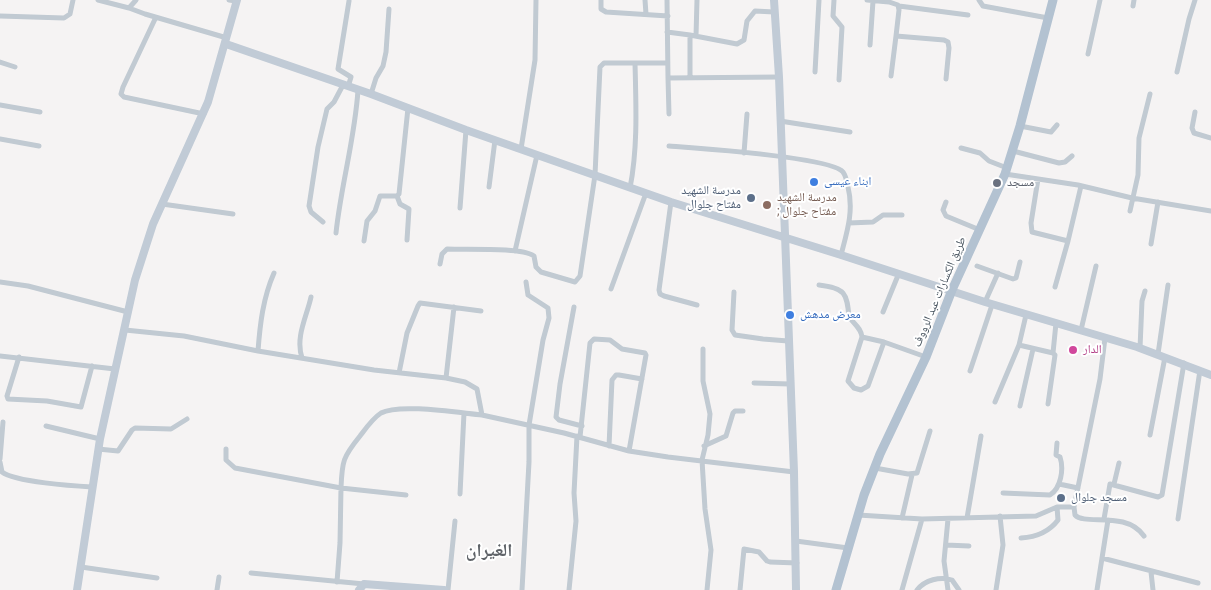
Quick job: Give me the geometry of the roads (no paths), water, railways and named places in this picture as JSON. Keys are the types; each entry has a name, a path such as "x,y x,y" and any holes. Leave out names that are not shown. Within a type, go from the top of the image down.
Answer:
{"main road":[{"name":"طريق الكسارات عبد الرووف","path":"836,590 858,515 875,468 1006,171 1020,126 1053,0"}],"street":[{"path":"0,16 64,18 70,14 73,0"},
{"path":"98,0 129,8 226,41 466,130 671,202 952,290 988,304 1140,348 1184,363 1211,375"},
{"path":"129,8 136,0"},
{"path":"77,590 100,438 145,245 204,114 226,41 234,0"},
{"path":"521,149 535,60 536,0"},
{"path":"601,0 601,9 604,12 668,16"},
{"path":"645,0 646,14"},
{"path":"667,0 669,114"},
{"path":"690,78 697,0"},
{"path":"774,0 779,77 794,472 796,590"},
{"path":"815,72 819,0"},
{"path":"834,0 833,16 842,27 840,80"},
{"path":"867,0 968,15"},
{"path":"870,44 874,0"},
{"path":"979,0 983,6 1048,18"},
{"path":"1088,54 1100,0"},
{"path":"1133,6 1134,0"},
{"path":"1177,72 1195,0"},
{"path":"323,222 311,212 309,206 327,109 351,77 338,69 349,1"},
{"path":"891,76 899,6"},
{"path":"371,94 376,78 383,66 386,52 389,8"},
{"path":"668,32 740,44 744,40 746,21 749,17 758,11 774,12"},
{"path":"156,17 121,94 124,97 204,114"},
{"path":"896,36 944,40 948,42 946,79"},
{"path":"0,62 15,67"},
{"path":"440,264 443,251 447,249 515,250 534,256 536,267 541,272 577,281 580,276 595,174 600,67 604,63 667,63"},
{"path":"630,188 635,164 636,145 635,63"},
{"path":"668,78 779,77"},
{"path":"336,233 338,213 354,131 358,90"},
{"path":"1130,212 1138,174 1138,147 1142,118 1150,94"},
{"path":"0,105 40,112"},
{"path":"396,196 400,189 408,108"},
{"path":"1196,112 1192,128 1194,133 1211,138"},
{"path":"744,153 747,114"},
{"path":"780,121 850,132"},
{"path":"1020,126 1051,132 1057,125"},
{"path":"460,208 466,130"},
{"path":"0,139 39,146"},
{"path":"489,187 495,140"},
{"path":"669,146 781,157 836,166 843,172 850,193 851,208 841,255"},
{"path":"961,148 980,153 988,161 1006,171 1132,198 1211,211"},
{"path":"1012,152 1060,163 1072,156"},
{"path":"515,250 537,155"},
{"path":"1038,179 1031,224 1032,232 1068,241"},
{"path":"1055,287 1081,186"},
{"path":"611,289 646,193"},
{"path":"364,242 367,221 376,211 380,196 396,196"},
{"path":"396,196 400,204 410,211 406,240"},
{"path":"671,202 660,294 697,305"},
{"path":"946,202 943,210 946,216 980,230"},
{"path":"1151,244 1158,202"},
{"path":"162,204 233,214"},
{"path":"849,223 873,222 883,214 902,215"},
{"path":"977,266 1014,278 1020,262"},
{"path":"1081,330 1096,266"},
{"path":"258,351 265,297 274,273"},
{"path":"883,312 899,273"},
{"path":"970,371 998,273"},
{"path":"0,282 28,286 128,312"},
{"path":"522,590 529,462 528,425 543,340 550,318 548,308 528,295 526,282"},
{"path":"819,285 842,291 847,299 849,317 858,325 862,337 848,381 854,388 861,390 868,386 884,342"},
{"path":"1150,435 1162,356 1168,285"},
{"path":"1140,348 1140,317 1145,291"},
{"path":"734,292 732,330 735,335 763,340 788,341"},
{"path":"302,358 300,352 302,326 311,297"},
{"path":"399,373 407,333 420,304 454,306 481,311"},
{"path":"446,378 454,306"},
{"path":"574,307 556,417 559,420 582,426"},
{"path":"995,402 1019,345 1026,315"},
{"path":"1048,404 1055,360 1053,353 1056,324"},
{"path":"125,330 184,336 258,351 465,382 478,389 482,415"},
{"path":"862,337 926,356"},
{"path":"1105,338 1100,379 1074,506 1075,515 1078,518 1106,519 1132,525 1144,536"},
{"path":"569,590 576,521 574,493 579,437 582,426 590,346 593,339 610,340 622,349 645,353 646,357 629,451"},
{"path":"1019,345 1053,353"},
{"path":"703,349 703,380 710,414 708,435 702,460 710,550 707,590"},
{"path":"1020,406 1033,349"},
{"path":"0,356 115,369"},
{"path":"19,358 7,396 8,400 48,401 81,407 92,366"},
{"path":"1097,590 1110,484 1158,497 1162,495 1184,363"},
{"path":"1178,518 1200,370"},
{"path":"609,446 612,380 616,375 642,379"},
{"path":"754,383 790,384"},
{"path":"337,582 342,466 344,459 360,436 381,413 395,409 482,415 579,437 629,451 794,472"},
{"path":"704,446 726,436 733,413 735,411 743,411"},
{"path":"460,494 464,413"},
{"path":"98,449 118,451 135,428 171,429 187,418"},
{"path":"4,422 0,460 2,472 10,476 54,484 92,487"},
{"path":"46,426 100,438"},
{"path":"875,468 912,475 916,473 919,470 930,431"},
{"path":"967,518 980,436"},
{"path":"1003,493 1050,495 1055,492 1059,484 1062,465 1060,457 1055,452 1057,443"},
{"path":"226,449 226,460 235,468 341,488 406,495"},
{"path":"1114,484 1119,463"},
{"path":"902,518 912,475"},
{"path":"1059,484 1078,488"},
{"path":"858,515 922,519 1036,516 1058,508 1074,506"},
{"path":"1022,538 1035,536 1050,529 1058,520 1058,508"},
{"path":"996,590 1003,545 1000,516"},
{"path":"902,590 922,519"},
{"path":"948,519 944,561 948,590"},
{"path":"448,590 455,521"},
{"path":"796,541 848,548"},
{"path":"946,545 969,546"},
{"path":"740,590 744,549 759,552 766,561 797,563"},
{"path":"1102,558 1198,583"},
{"path":"81,567 157,578"},
{"path":"1151,572 1153,590"},
{"path":"251,573 337,582 361,587 444,590"},
{"path":"216,590 219,577"},
{"path":"917,590 930,580 947,578 952,580 959,590"}],"place":[{"name":"ابناء عيسى","path":"814,182"},
{"name":"مسجد","path":"997,183"},
{"name":"مدرسة الشهيد مفتاح جلوال","path":"751,198"},
{"name":"مدرسة الشهيد ; مفتاح جلوال","path":"767,205"},
{"name":"معرض مدهش","path":"790,315"},
{"name":"الدار","path":"1073,350"},
{"name":"مسجد جلوال","path":"1061,498"}],"district":[{"name":"الغيران","path":"489,551"}]}
